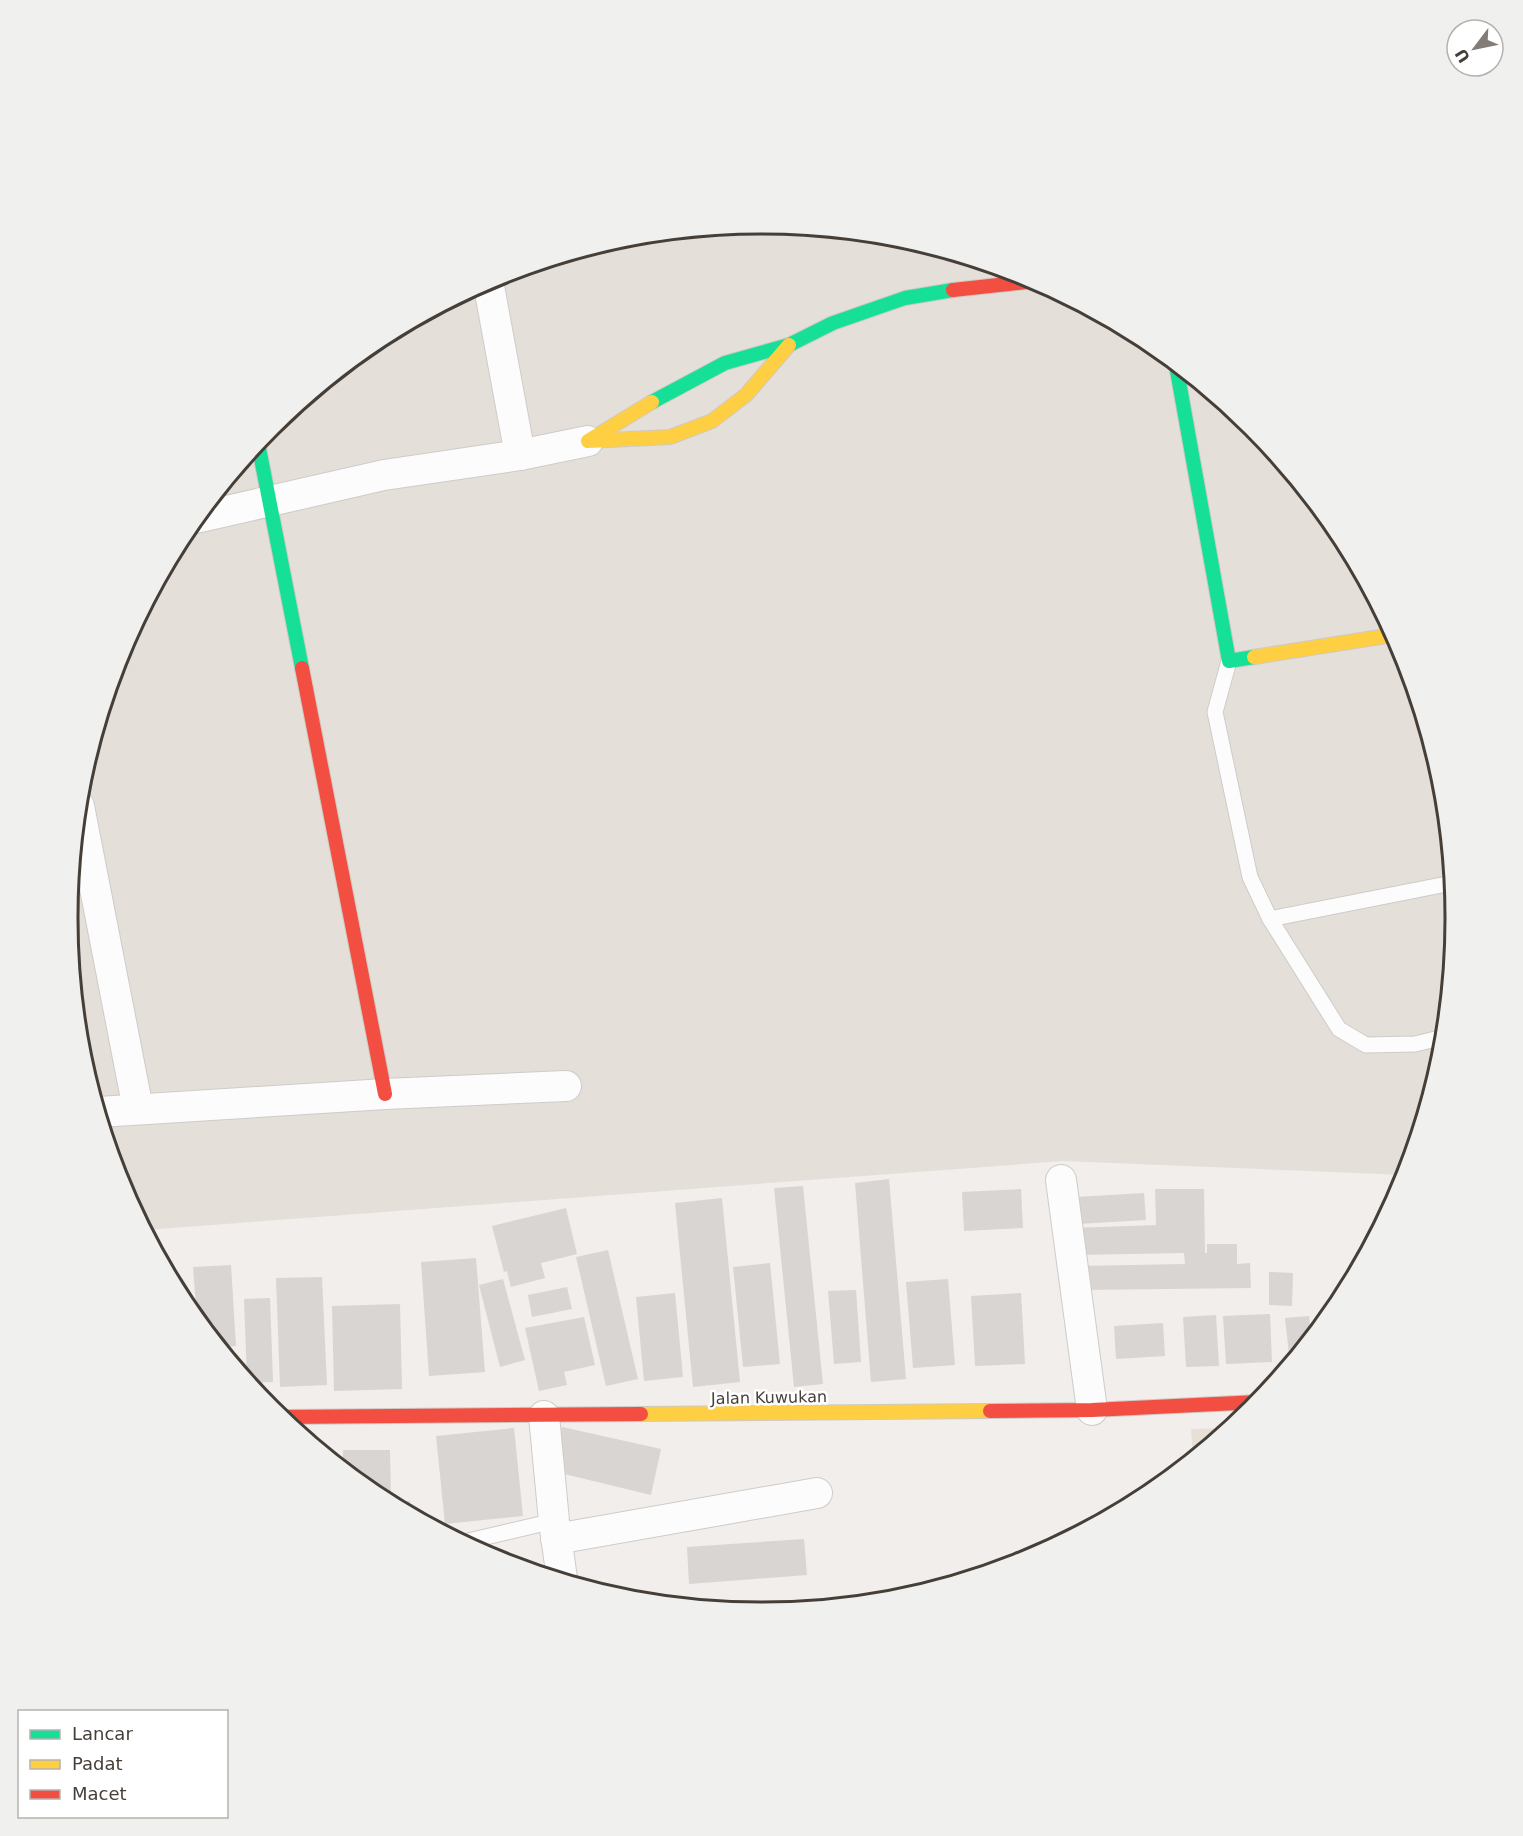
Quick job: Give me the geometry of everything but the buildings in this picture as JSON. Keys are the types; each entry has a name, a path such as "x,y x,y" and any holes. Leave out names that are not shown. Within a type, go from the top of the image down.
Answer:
{"street":[{"path":"588,441 650,403 725,363 789,345 833,323 905,298 1013,283"},
{"path":"490,291 520,455"},
{"path":"210,515 384,475 520,455 588,441 670,437 711,421 746,395 789,345"},
{"path":"1178,376 1229,661 1384,637"},
{"path":"260,454 385,1094"},
{"path":"84,831 138,1109"},
{"path":"106,1111 385,1094 566,1086"},
{"path":"1061,1180 1092,1410"},
{"name":"Jalan Kuwukan","path":"295,1417 1092,1410 1243,1403"},
{"path":"544,1416 560,1570"},
{"path":"555,1530 817,1493"}],"lane":[{"path":"1229,661 1215,712 1250,877 1269,919 1340,1029 1366,1045 1415,1044 1434,1039"},
{"path":"1269,919 1444,885"},
{"path":"479,1540 555,1530"}],"shaded area":[{"path":"762,234 806,236 851,240 938,258 981,271 1064,305 1103,326 1178,376 1245,435 1304,502 1330,538 1353,576 1393,656 1422,741 1439,829 1444,873 1445,918 1444,963 1439,1007 1422,1095 1395,1175 1063,1161 153,1229 130,1180 114,1138 91,1051 79,963 79,873 91,785 114,698 148,616 193,538 219,502 278,435 311,404 345,376 420,326 459,305 542,271 585,258 672,240"},
{"path":"1216,1428 1192,1448 1191,1429"}],"traffic: fast":[{"path":"652,402 725,363 789,345 833,323 905,298 953,290"},
{"path":"1178,376 1229,661 1254,657"},
{"path":"260,454 302,668"}],"traffic: slow":[{"path":"652,402 588,441 670,437 712,421 746,395 789,345"},
{"path":"1254,657 1384,636"},
{"path":"641,1414 990,1411"}],"traffic: jam":[{"path":"953,290 1013,283"},
{"path":"302,668 385,1094"},
{"path":"990,1411 1092,1410 1243,1403"},
{"path":"295,1417 641,1414"}]}
